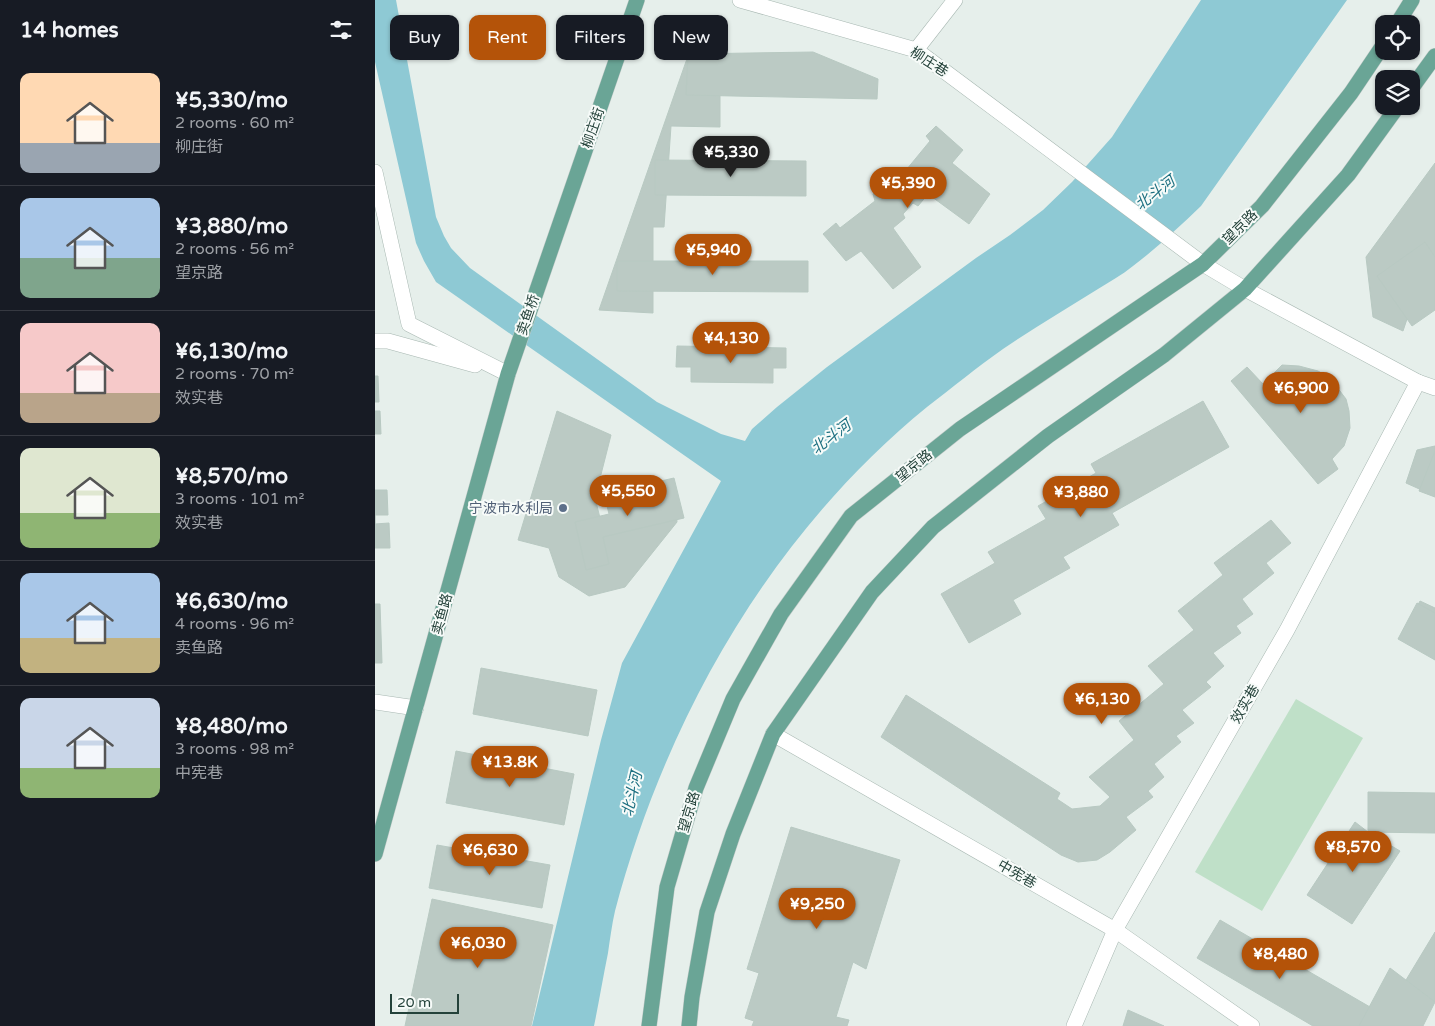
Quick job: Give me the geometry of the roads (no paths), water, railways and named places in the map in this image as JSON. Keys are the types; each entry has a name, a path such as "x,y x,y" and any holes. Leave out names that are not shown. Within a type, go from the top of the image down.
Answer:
{"main road":[{"name":"柳庄街","path":"549,256 637,0"},
{"path":"1403,15 1413,0"},
{"path":"1420,77 1435,56"},
{"name":"望京路","path":"649,1026 667,887 696,788 733,699 781,614 851,516 960,429 1203,264 1262,206 1351,93 1375,57"},
{"path":"689,1026 692,997 707,912 733,834 773,734 872,592 933,527 1048,436 1164,355 1245,289 1348,174 1391,115"},
{"name":"卖鱼桥","path":"508,374 549,256"},
{"name":"卖鱼路","path":"375,854 508,374"}],"street":[{"name":"柳庄巷","path":"740,0 916,50 1203,264 1245,289 1418,382 1435,388"},
{"path":"916,50 955,0"},
{"path":"375,172 409,324 508,374"},
{"path":"375,341 388,341 508,374"},
{"name":"效实巷","path":"1074,1026 1115,930 1287,630 1418,382"},
{"path":"375,702 416,708"},
{"name":"中宪巷","path":"773,734 1115,930 1252,1026"}],"water":[{"name":"北斗河","path":"375,0 396,0 399,15 390,15 390,60 407,60 436,217 451,248 470,268 657,402 721,434 745,441 752,429 827,367 1010,235 1043,210 1072,182 1112,137 1201,0 1347,0 1201,206 1159,245 1129,269 1003,349 927,407 871,457 820,512 773,571 732,634 695,700 663,769 637,839 615,911 594,1026 532,1026 601,740 622,663 721,481 436,282 416,243 375,62"}],"place":[{"name":"宁波市水利局","path":"563,508"}]}
